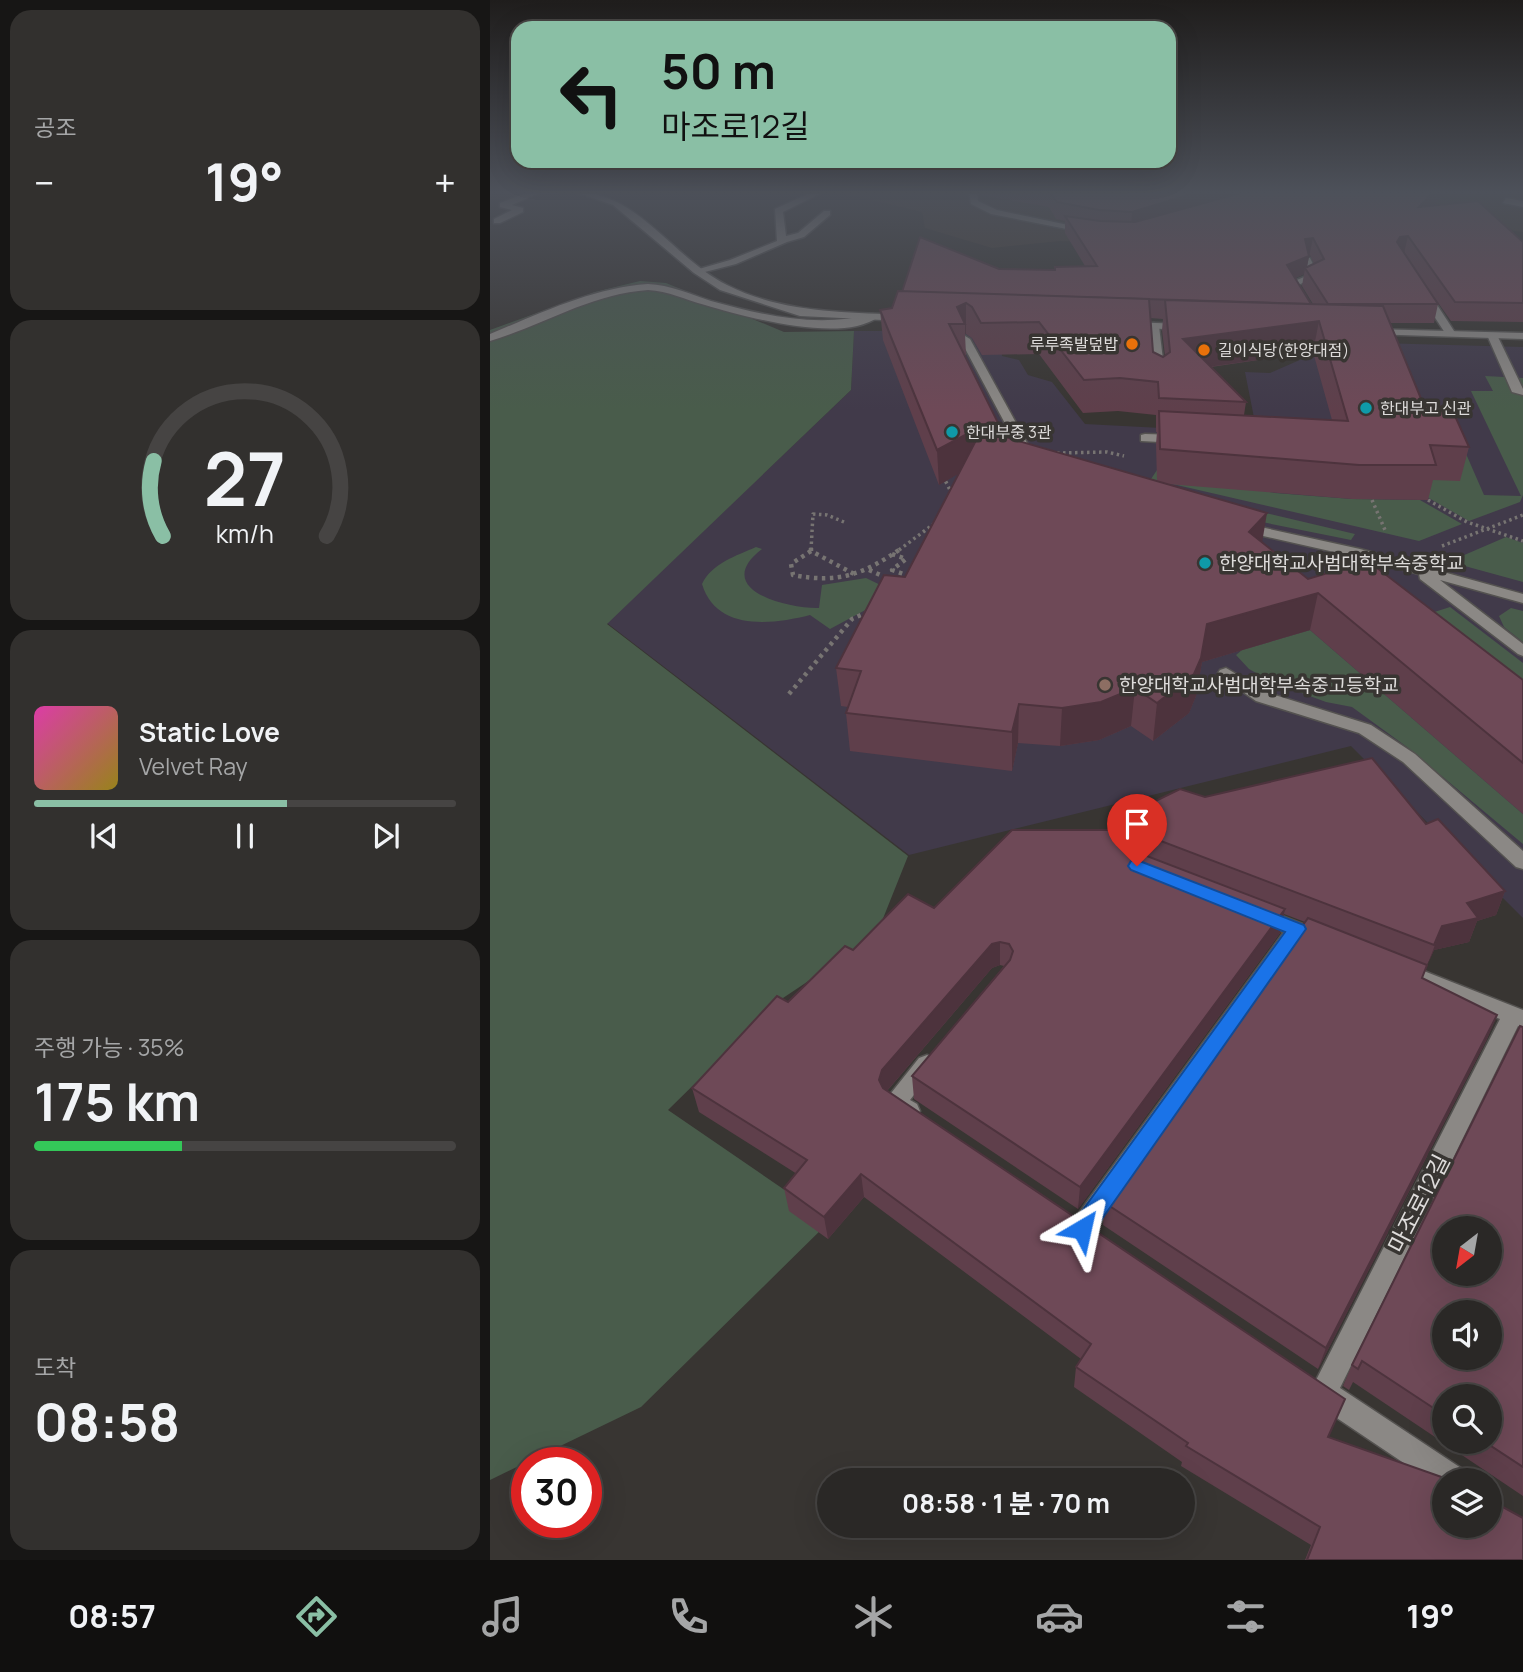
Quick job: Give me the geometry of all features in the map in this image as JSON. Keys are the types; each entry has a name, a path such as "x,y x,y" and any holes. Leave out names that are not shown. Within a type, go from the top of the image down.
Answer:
{"street":[{"path":"689,265 724,288 800,313 915,318"},
{"path":"696,271 721,265"},
{"path":"1309,265 1314,276 1292,284 1310,313"},
{"path":"1416,280 1451,334"},
{"path":"490,338 547,315 629,288 661,288 774,318 815,324 859,323 873,317"},
{"path":"1114,325 1196,327"},
{"path":"1154,326 1159,384"},
{"path":"1368,332 1523,335"},
{"path":"1492,335 1518,392 1523,392"},
{"path":"965,339 1035,468 1048,472"},
{"path":"1144,438 1197,440"},
{"path":"1231,524 1270,535 1355,552 1523,599"},
{"path":"1417,570 1523,651"},
{"path":"1226,673 1262,697 1365,729 1409,758 1523,862"},
{"path":"1236,905 1335,944"},
{"path":"1082,1229 1297,929"},
{"name":"마조로12길","path":"1324,1392 1518,1017 1386,964"},
{"path":"928,1124 895,1102 939,1049"},
{"path":"1060,1214 1105,1245"},
{"path":"1301,1377 1436,1468"}],"path":[{"path":"1069,452 1107,452"},
{"path":"956,475 942,475 950,495 958,498"},
{"path":"1372,499 1389,538"},
{"path":"1428,500 1467,522 1523,541"},
{"path":"811,551 813,514 827,515 844,522"},
{"path":"1432,550 1523,515"},
{"path":"811,551 791,564 793,575 815,582 857,575 937,522"},
{"path":"922,533 935,536"},
{"path":"811,551 857,575"},
{"path":"891,554 905,559 891,569 913,577"},
{"path":"868,570 898,583"},
{"path":"789,694 852,619 876,608"}],"shaded area":[{"name":"한양대학교사범대학부속중고등학교","path":"854,331 1000,331 1002,356 1019,360 1028,375 1052,382 1085,424 1257,433 1245,372 1270,373 1341,342 1523,347 1523,918 1351,746 909,855 607,623 851,390"}],"green space":[{"path":"640,281 666,283 784,332 854,331 851,390 607,624 908,856 876,936 780,1000 668,1110 830,1221 641,1407 558,1447 511,1447 511,1470 490,1480 490,330 595,292"},
{"path":"1485,376 1523,378 1523,495 1520,502 1469,521 1427,497 1420,480 1460,440 1484,495 1521,496 1471,391 1493,391"},
{"path":"1157,470 1275,493 1352,499 1420,500 1462,524 1419,541 1151,479"},
{"path":"1146,485 1355,534 1351,540 1182,506"},
{"path":"1506,537 1523,543 1523,582 1461,565 1458,560 1462,556"},
{"path":"756,547 762,549 748,563 744,575 749,586 773,600 789,605 819,608 822,585 866,578 897,593 830,629 810,615 762,622 732,617 719,610 709,599 702,584 718,565"},
{"path":"1450,607 1523,663 1523,728 1394,625"},
{"path":"1511,608 1523,611 1523,642 1504,627 1499,616"},
{"path":"1310,630 1523,814 1523,844 1407,747 1352,707 1326,702 1272,682 1249,669 1236,655 1242,650"}],"building":[{"path":"911,265 989,265 999,269 1055,270 1055,267 1287,265 1311,304 902,292"},
{"path":"1312,265 1412,265 1438,304 1328,304 1305,268"},
{"path":"1429,265 1523,265 1523,303 1455,302"},
{"path":"898,291 1149,299 1153,352 1163,357 1170,352 1165,300 1383,306 1424,406 1451,407 1469,447 1430,445 1436,465 1359,465 1160,449 1159,411 1348,421 1319,321 1183,339 1246,402 1159,398 1158,382 1120,378 1084,380 1039,322 981,323 972,307 966,303 957,307 965,324 949,324 1005,437 1267,513 1249,532 1308,579 1368,561 1523,680 1523,763 1318,593 1207,624 1201,658 1194,674 1157,703 1135,688 1101,702 1062,708 1019,704 1012,732 846,713 861,671 836,668 884,575 905,577 984,425 937,450 880,310 892,308"},
{"path":"1372,758 1426,824 1438,819 1505,891 1467,903 1478,918 1442,926 1434,945 1140,833 1131,835 1128,841 1131,850 1285,909 1080,1187 912,1076 1010,960 1013,951 1009,944 992,944 882,1070 879,1080 883,1088 1345,1399 1328,1437 1432,1474 1432,1538 1502,1538 1502,1507 1523,1518 1523,1560 1307,1560 1320,1527 1186,1446 1188,1443 1076,1367 1091,1344 861,1174 824,1217 784,1188 807,1160 692,1088 777,996 788,1002 845,946 853,950 908,894 934,908 1012,830 1119,830 1133,812 1180,789 1205,797"},
{"path":"1308,918 1427,965 1422,978 1497,1015 1326,1348 1105,1203"},
{"path":"1520,1026 1523,1027 1523,1467 1502,1453 1502,1384 1432,1384 1432,1407 1362,1361 1358,1369 1352,1365"}],"place":[{"name":"루루족발덮밥","path":"1132,344"},
{"name":"길이식당(한양대점)","path":"1204,350"},
{"name":"한대부고 신관","path":"1366,408"},
{"name":"한대부중 3관","path":"952,432"},
{"name":"한양대학교사범대학부속중학교","path":"1205,563"},
{"name":"한양대학교사범대학부속중고등학교","path":"1105,685"}],"route":[{"path":"1082,1229 1297,929 1137,866"}]}
